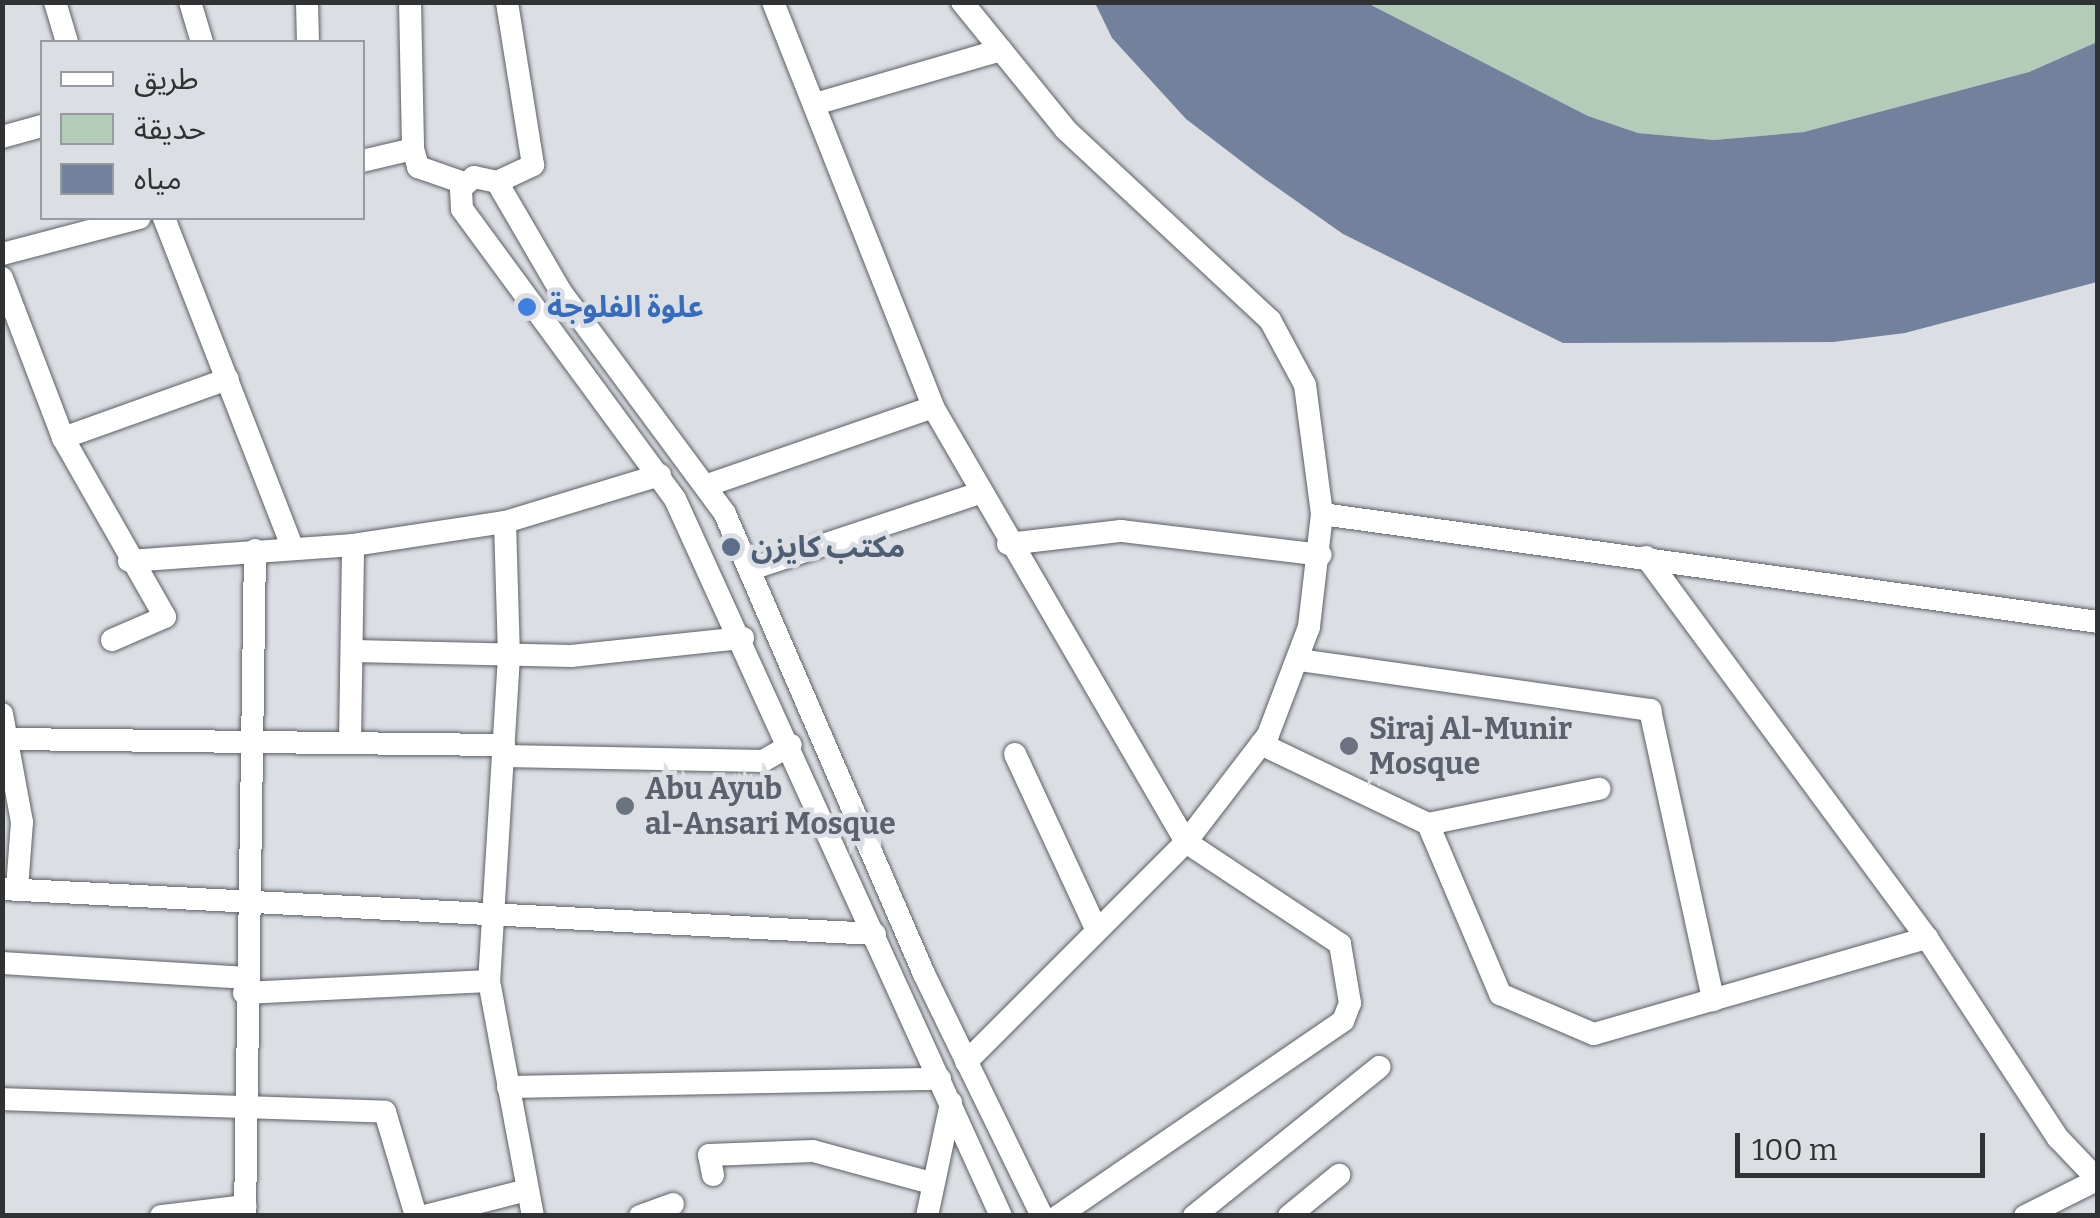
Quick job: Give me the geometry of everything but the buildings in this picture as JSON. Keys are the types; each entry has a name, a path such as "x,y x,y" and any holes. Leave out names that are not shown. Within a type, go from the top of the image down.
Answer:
{"street":[{"path":"55,2 66,40"},
{"path":"190,2 201,40"},
{"path":"307,2 307,40"},
{"path":"410,2 412,149 418,168 464,183 480,175 498,182 561,292 708,485 754,568 923,972 1042,1216"},
{"path":"498,182 534,165 507,2"},
{"path":"773,2 933,407 977,494 1186,842 1336,936 1350,1014 1058,1216"},
{"path":"962,2 1066,130 1270,320 1305,384 1322,514 1320,555 1299,660 1261,744 1186,842 1094,926 966,1062"},
{"path":"815,104 1001,50"},
{"path":"2,137 40,127"},
{"path":"365,160 412,149"},
{"path":"464,183 462,209 660,475 743,638 1000,1216"},
{"path":"2,254 113,220"},
{"path":"165,220 293,549"},
{"path":"2,278 62,438 164,618 112,640"},
{"path":"62,438 228,379"},
{"path":"708,485 933,407"},
{"path":"129,561 353,545 505,522 660,475"},
{"path":"754,568 977,494"},
{"path":"1322,514 2098,622"},
{"path":"505,522 509,656 496,919 489,980 533,1216"},
{"path":"1008,544 1121,531 1320,555"},
{"path":"350,742 353,545"},
{"path":"161,1216 245,1211 246,900 258,740 255,550"},
{"path":"1646,557 1927,938 2095,1181 2025,1216"},
{"path":"354,650 509,656 743,638"},
{"path":"1299,660 1650,710 1713,1000"},
{"path":"2,714 22,822 10,889 246,900 496,919 874,934"},
{"path":"9,740 350,742 762,761 791,745"},
{"path":"1261,744 1428,824 1599,789"},
{"path":"1014,754 1094,926"},
{"path":"1428,824 1500,994 1594,1034 1927,938"},
{"path":"2,963 244,986 489,980"},
{"path":"896,983 923,972"},
{"path":"1194,1216 1379,1067"},
{"path":"508,1087 940,1079"},
{"path":"2,1099 244,1114 385,1112 416,1216"},
{"path":"927,1216 951,1104"},
{"path":"713,1176 709,1155 813,1151 932,1184"},
{"path":"1289,1216 1339,1175"},
{"path":"425,1216 527,1190"},
{"path":"640,1216 673,1204"}],"green space":[{"path":"1367,3 2097,3 2097,42 2029,72 1804,132 1714,140 1638,133 1588,116"}],"water":[{"path":"1095,3 1367,3 1588,116 1638,133 1714,140 1804,132 2029,72 2097,42 2097,282 1905,333 1833,342 1563,343 1343,234 1258,174 1186,119 1112,38"}],"place":[{"name":"علوة الفلوجة","path":"527,307"},
{"name":"مكتب كايزن","path":"731,547"},
{"name":"Siraj Al-Munir Mosque","path":"1349,746"},
{"name":"Abu Ayub al-Ansari Mosque","path":"625,806"}]}
